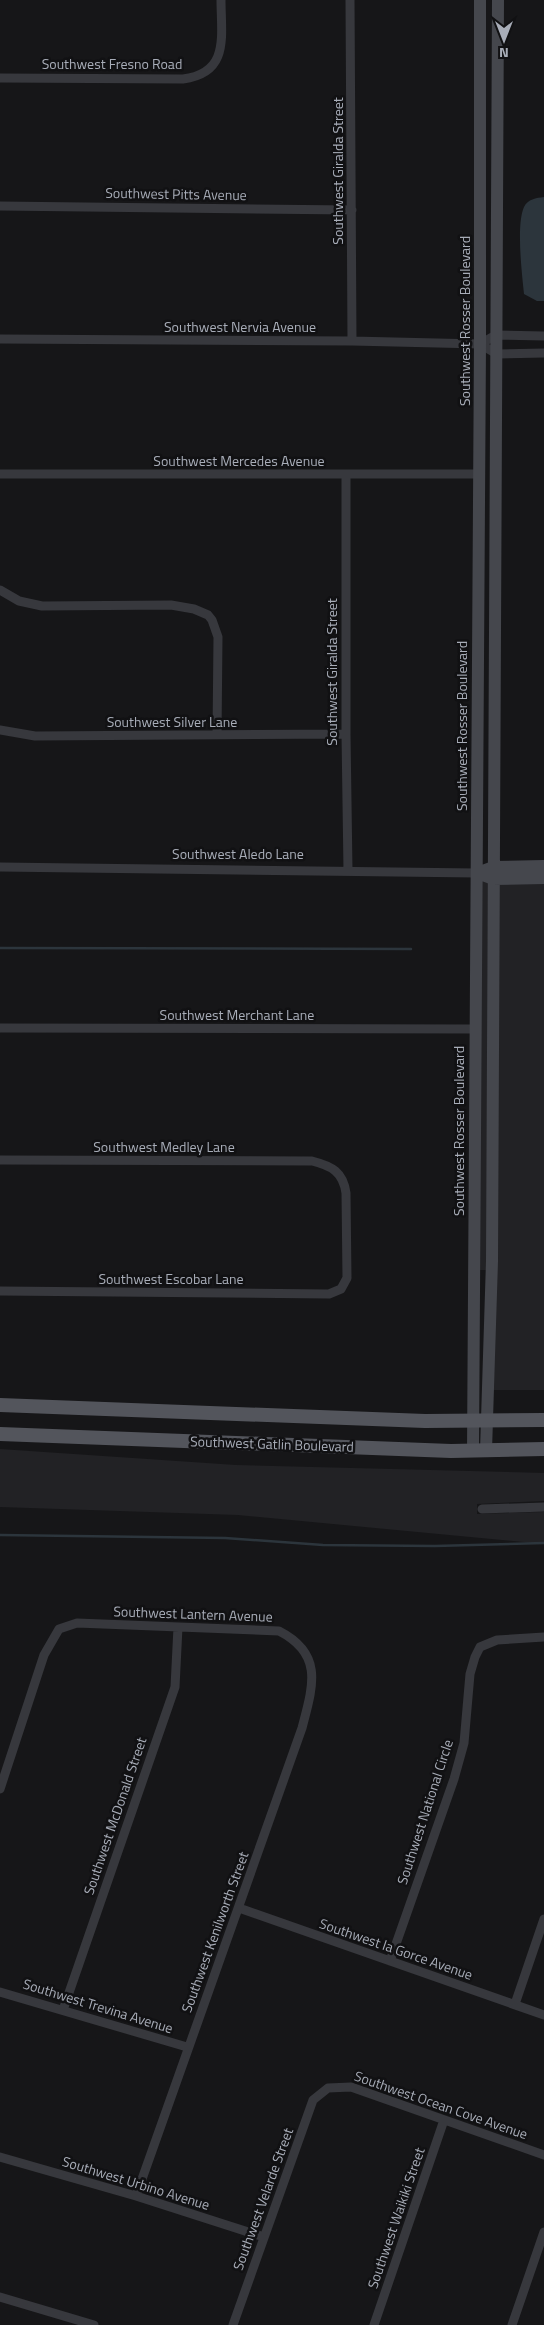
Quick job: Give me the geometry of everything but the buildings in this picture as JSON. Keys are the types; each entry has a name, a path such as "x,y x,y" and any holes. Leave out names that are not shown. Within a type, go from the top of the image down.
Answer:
{"main road":[{"name":"Southwest Gatlin Boulevard","path":"0,1406 480,1422 544,1420"},
{"name":"Southwest Gatlin Boulevard","path":"0,1434 479,1451 544,1449"}],"street":[{"name":"Southwest Fresno Road","path":"0,78 183,79 202,75 212,68 218,58 221,44 221,0"},
{"name":"Southwest Giralda Street","path":"350,0 352,341"},
{"name":"Southwest Rosser Boulevard","path":"480,0 480,344 474,1029 480,1422"},
{"name":"Southwest Rosser Boulevard","path":"479,1451 492,1261 498,0"},
{"name":"Southwest Pitts Avenue","path":"0,206 352,210"},
{"path":"480,344 496,335 544,336"},
{"name":"Southwest Nervia Avenue","path":"0,339 352,341 480,344"},
{"path":"480,344 497,354 544,353"},
{"name":"Southwest Mercedes Avenue","path":"0,474 478,474"},
{"name":"Southwest Giralda Street","path":"346,475 348,870"},
{"path":"0,590 20,601 42,606 171,605 194,609 208,615 212,620 218,638 217,735"},
{"name":"Southwest Silver Lane","path":"0,730 35,736 346,734"},
{"name":"Southwest Aledo Lane","path":"493,873 544,866"},
{"name":"Southwest Aledo Lane","path":"0,868 348,870 493,873 544,878"},
{"name":"Southwest Merchant Lane","path":"0,1028 474,1029"},
{"name":"Southwest Medley Lane","path":"0,1160 312,1161 328,1165 339,1173 344,1182 346,1193 346,1278 341,1289"},
{"name":"Southwest Escobar Lane","path":"0,1291 328,1294 341,1289"},
{"path":"482,1509 544,1507"},
{"name":"Southwest Lantern Avenue","path":"0,1789 44,1655 58,1629 76,1623 279,1631 295,1639 308,1654 312,1675"},
{"name":"Southwest McDonald Street","path":"63,2010 175,1687 178,1627"},
{"name":"Southwest National Circle","path":"390,1961 454,1779 464,1743 471,1668 475,1657 480,1647 497,1640 544,1637"},
{"name":"Southwest Kenilworth Street","path":"136,2196 302,1728 310,1695 312,1675"},
{"name":"Southwest la Gorce Avenue","path":"239,1908 544,2015"},
{"path":"515,2004 544,1919"},
{"name":"Southwest Trevina Avenue","path":"0,1992 187,2048"},
{"name":"Southwest Ocean Cove Avenue","path":"328,2088 351,2087 544,2155"},
{"name":"Southwest Velarde Street","path":"233,2325 313,2100 328,2088"},
{"name":"Southwest Waikiki Street","path":"374,2325 444,2120"},
{"name":"Southwest Urbino Avenue","path":"0,2157 136,2196 264,2237"},
{"path":"512,2325 544,2232"},
{"path":"0,2297 94,2325"}],"shaded area":[{"path":"544,197 544,301 537,301 524,294 520,225 526,204 532,199"},
{"path":"481,880 488,883 487,1270 479,1270"},
{"path":"544,883 544,1390 492,1390 498,884"},
{"path":"0,1449 236,1465 544,1473 544,1501 477,1504 477,1514 544,1512 544,1544 238,1515 0,1507"}],"waterway":[{"path":"0,948 411,949"},
{"path":"0,1535 225,1538 323,1545 435,1546 544,1543"}]}
